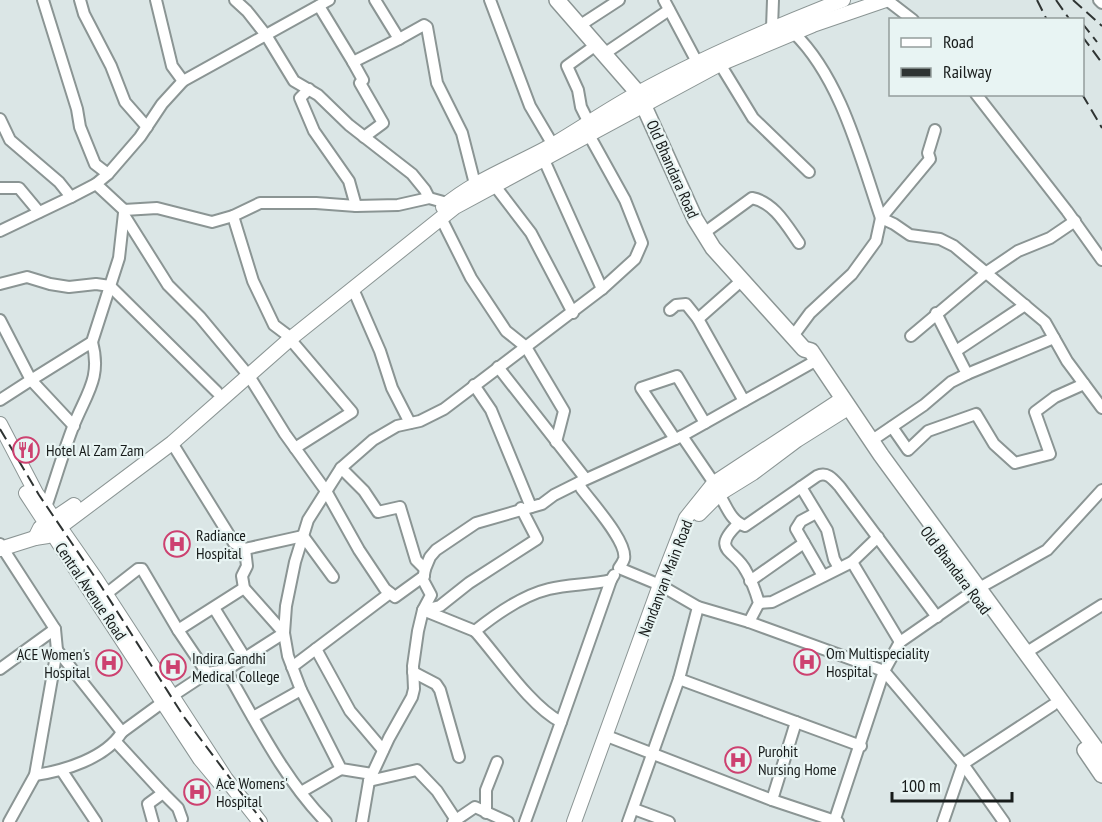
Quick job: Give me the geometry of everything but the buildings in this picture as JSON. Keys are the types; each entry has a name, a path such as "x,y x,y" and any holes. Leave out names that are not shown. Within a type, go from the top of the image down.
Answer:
{"highway":[{"name":"Old Bhandara Road","path":"557,0 641,98 695,219 713,248 804,349 804,356 813,362 842,406 864,448 976,590 1053,705 1069,720 1102,775"},
{"path":"842,406 872,441 976,590 1027,652 1069,720 1102,757"}],"main road":[{"path":"288,336 408,246 441,218 451,205 495,186 544,160 589,129 698,62 772,28 843,0"},
{"path":"641,98 876,1"},
{"path":"1,548 35,537 40,528 95,495 172,443 288,336 475,184 589,129"},
{"path":"95,495 170,439 217,392 247,372"},
{"path":"583,822 663,586 701,510 717,488 753,473 842,406"},
{"path":"0,424 52,522 106,594 167,699 260,822"},
{"name":"Central Avenue Road","path":"0,443 30,500 52,522 88,585 167,699 200,759 252,822"},
{"name":"Nandanvan Main Road","path":"574,822 663,586"}],"street":[{"path":"42,0 77,109 80,127 94,164 108,174"},
{"path":"80,0 84,14 111,66 125,102 147,127"},
{"path":"156,0 172,66 183,81"},
{"path":"235,0 266,35 294,81 318,95 364,137 412,174 429,198"},
{"path":"375,0 399,39"},
{"path":"490,0 530,106 553,145"},
{"path":"579,26 619,0"},
{"path":"772,28 773,0"},
{"path":"876,1 909,18"},
{"path":"0,231 96,184 108,174 147,127 162,104 183,81 324,3 363,80 360,83 383,123 364,137"},
{"path":"341,769 301,690 288,656 284,633 286,606 295,562 308,520 341,468 373,440 397,426 420,421 444,409 573,313 635,259 642,243 625,200 589,129 578,90 567,66 600,50 667,5 698,62"},
{"path":"353,62 424,25 427,27 437,83 462,134 475,184"},
{"path":"794,33 809,48 834,92 852,131 881,218 910,235 940,239 954,246 987,272 1045,322 1067,361 1102,408"},
{"path":"720,64 753,118 809,172"},
{"path":"309,89 300,98 314,131 349,181 356,206"},
{"path":"978,96 1075,221 1102,260"},
{"path":"0,118 10,140 59,182 71,197"},
{"path":"793,336 810,313 852,274 876,241 881,218 930,159 928,153 935,130"},
{"path":"544,160 602,289"},
{"path":"96,184 124,212 168,285 200,317 247,372 295,448 326,490 359,550 385,589 395,597 424,572"},
{"path":"495,186 531,233 573,313"},
{"path":"0,188 19,188 39,212"},
{"path":"124,212 157,208 212,222 233,216 260,203 398,205 429,198 451,205"},
{"path":"704,233 753,198 761,200 782,219 799,243"},
{"path":"52,522 74,426 93,385 97,359 92,342 119,258 124,212"},
{"path":"233,216 253,282 274,325 288,336 352,412 295,448"},
{"path":"441,218 471,278 506,331 526,346 564,411 556,441"},
{"path":"911,336 987,272 1018,251 1050,238 1075,221"},
{"path":"0,284 27,277 69,287 96,284 110,286 217,392"},
{"path":"698,319 741,281"},
{"path":"353,289 380,351 392,388 410,423"},
{"path":"670,310 676,305 686,304 698,319 744,402"},
{"path":"956,351 1025,305"},
{"path":"936,314 967,374"},
{"path":"0,320 31,380 74,426"},
{"path":"872,441 924,405 951,382 1054,338"},
{"path":"0,400 92,342"},
{"path":"362,822 371,778 383,750 412,697 415,653 423,610 431,595 423,580 424,572 436,550 476,523 542,504 583,480 679,438 813,362"},
{"path":"498,367 556,441 583,480 581,488 616,535 624,558 610,580 525,822"},
{"path":"705,423 677,376 641,388 717,488 738,524 744,526 817,476 827,475 840,487 937,616"},
{"path":"892,427 908,450 928,431 976,414 994,444 1015,464 1050,454 1035,412 1055,397 1084,384"},
{"path":"423,610 440,606 468,583 537,539 491,410 474,385"},
{"path":"172,443 234,543 245,549 303,536"},
{"path":"341,468 363,491 378,512 400,507 416,560 424,572"},
{"path":"801,487 827,530 838,568"},
{"path":"612,738 772,800 836,822 884,671 900,642 976,590 1047,550 1102,490"},
{"path":"816,513 797,524 796,529 823,576"},
{"path":"738,524 725,540 727,549 742,564 759,603 749,622"},
{"path":"303,536 333,577"},
{"path":"759,603 772,602 852,562 878,537"},
{"path":"750,580 804,543"},
{"path":"1,548 55,629 57,650 35,775 9,822"},
{"path":"245,549 247,566 242,576 244,588 284,633"},
{"path":"852,562 900,642"},
{"path":"619,567 663,586 698,607 749,622 884,671 963,764 1004,822"},
{"path":"106,594 141,569 207,673"},
{"path":"475,631 497,614 546,590 610,580"},
{"path":"178,630 244,588"},
{"path":"292,667 390,593"},
{"path":"1027,652 1102,605"},
{"path":"628,822 679,679 698,607"},
{"path":"214,608 245,658"},
{"path":"423,610 475,631 533,700 550,716 561,722"},
{"path":"0,669 55,629"},
{"path":"35,775 62,771 86,760 167,699 207,673 226,670 284,633"},
{"path":"57,650 119,737 177,808 182,819"},
{"path":"316,650 350,711 383,750"},
{"path":"226,670 300,792 326,822"},
{"path":"413,672 436,684 440,690 459,757"},
{"path":"679,679 861,746"},
{"path":"253,717 301,690"},
{"path":"943,822 963,764 1053,705"},
{"path":"772,800 796,722"},
{"path":"486,813 486,790 497,762"},
{"path":"300,792 341,769 371,778 417,770 437,791 454,821 475,807 508,822"},
{"path":"62,771 96,822"},
{"path":"153,822 148,804 163,793"},
{"path":"634,809 669,822"}],"railway":[{"path":"1037,0 1046,18"},
{"path":"1056,0 1069,18"},
{"path":"1073,0 1102,26"},
{"path":"1084,26 1097,42"},
{"path":"1084,39 1102,63"},
{"path":"1083,96 1102,128"},
{"path":"0,429 39,495 101,586 184,717 263,822"}],"place":[{"name":"Hotel Al Zam Zam","path":"26,450"},
{"name":"Radiance Hospital","path":"177,544"},
{"name":"Om Multispeciality Hospital","path":"807,662"},
{"name":"ACE Women's Hospital","path":"109,663"},
{"name":"Indira Gandhi Medical College","path":"173,667"},
{"name":"Purohit Nursing Home","path":"738,760"},
{"name":"Ace Womens' Hospital","path":"197,792"}]}
